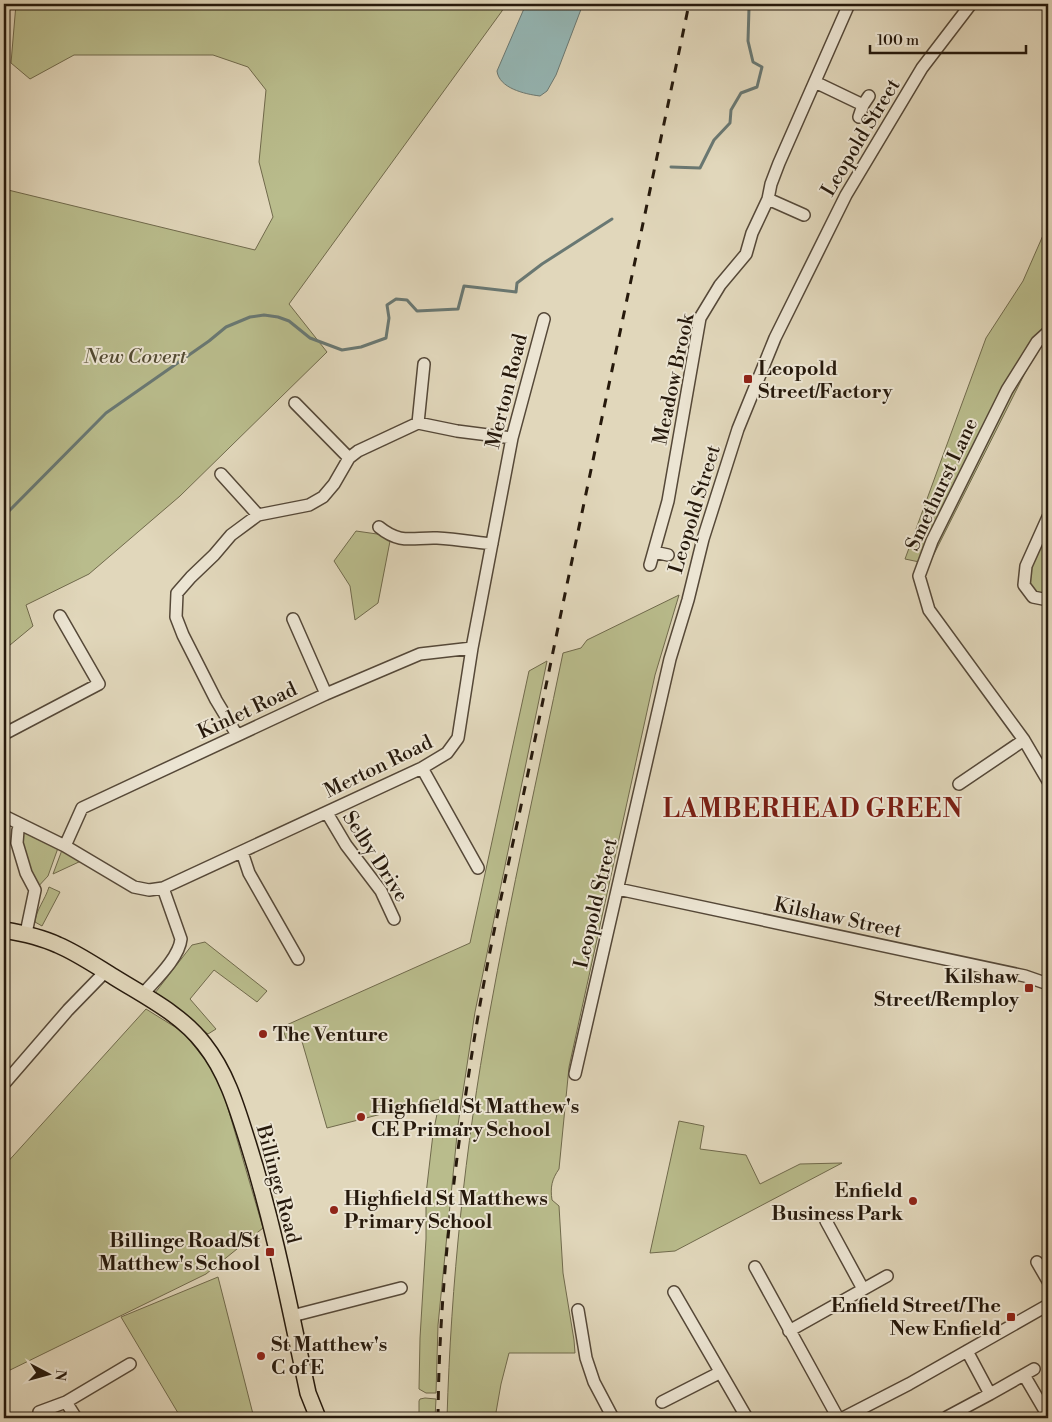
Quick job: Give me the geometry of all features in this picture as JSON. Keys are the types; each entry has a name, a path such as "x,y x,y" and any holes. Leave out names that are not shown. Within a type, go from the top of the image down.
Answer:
{"main road":[{"name":"Billinge Road","path":"4,930 26,933 59,945 143,994 178,1017 192,1030 219,1064 228,1084 250,1149 267,1210 308,1393 318,1418"}],"street":[{"name":"Meadow Brook","path":"650,565 668,501 700,318 720,286 746,254 752,233 768,199 771,184 850,4"},
{"name":"Leopold Street","path":"576,1074 670,659 688,600 703,539 738,429 775,338 846,195 922,68 971,4"},
{"path":"815,82 866,101 859,117"},
{"path":"768,199 804,215"},
{"name":"Merton Road","path":"4,816 66,846 134,887 149,890 163,888 327,813 422,768 447,753 458,738 472,648 512,438 544,318"},
{"name":"Smethurst Lane","path":"1048,332 1037,342 1007,390 932,541 919,576 929,610 1024,740 1048,781"},
{"path":"418,423 424,364"},
{"path":"295,403 349,458"},
{"path":"237,735 216,700 183,635 176,617 178,593 191,577 231,535 258,515 309,505 322,497 334,484 349,458 358,451 418,423 456,431 512,438"},
{"path":"221,474 258,515"},
{"path":"1048,517 1026,566 1024,585 1033,597 1048,600"},
{"path":"378,527 387,534 408,540 435,538 492,544"},
{"path":"654,552 668,555"},
{"path":"4,734 99,684 60,616"},
{"path":"293,620 326,694"},
{"name":"Kinlet Road","path":"66,846 82,808 326,694 420,654 472,648"},
{"path":"958,784 1024,740"},
{"path":"422,768 478,868"},
{"name":"Selby Drive","path":"327,813 346,845 380,891 394,919"},
{"path":"18,830 17,843 26,873 35,890 26,933"},
{"path":"242,852 249,873 298,958"},
{"path":"143,994 176,955 181,946 181,939 163,888"},
{"name":"Kilshaw Street","path":"618,889 1026,976 1048,984"},
{"path":"4,1084 68,1010 105,972"},
{"path":"826,1221 863,1289"},
{"path":"1037,1262 1048,1281"},
{"path":"755,1267 838,1418"},
{"path":"789,1331 887,1276"},
{"path":"292,1316 401,1288"},
{"path":"674,1292 719,1373 747,1418"},
{"path":"843,1418 1048,1305"},
{"path":"578,1310 586,1358 594,1382 613,1418"},
{"path":"967,1351 990,1394"},
{"path":"39,1412 66,1402 130,1364"},
{"path":"947,1417 1029,1372 1048,1416"},
{"path":"662,1402 719,1373"},
{"path":"66,1402 76,1418"}],"green space":[{"name":"New Covert","path":"16,4 505,4 502,11 289,304 327,352 180,496 89,574 26,605 33,626 4,650 4,189 255,250 273,217 259,162 266,90 248,67 213,55 74,55 30,79 11,63"},
{"path":"1048,224 1048,340 1034,355 929,564 905,559 986,338 1023,281"},
{"path":"1048,517 1048,600 1024,585"},
{"path":"356,531 391,536 378,603 355,620 350,586 334,561"},
{"path":"679,595 655,675 569,1067 559,1169 551,1187 552,1200 559,1206 563,1273 575,1353 509,1353 495,1418 447,1418 460,1216 480,1066 506,925 563,653 581,648 587,640"},
{"path":"547,661 475,1012 458,1125 438,1325 436,1393 426,1393 419,1389 426,1239 426,1194 433,1134 440,1099 327,1128 301,1038 287,1041 282,1027 470,943 529,671"},
{"path":"24,826 58,848 48,876 35,890 19,844"},
{"path":"62,850 81,861 53,874"},
{"path":"49,887 60,892 42,926 35,922"},
{"path":"205,942 267,991 257,1002 214,970 190,999 216,1029 208,1034 155,993 192,945"},
{"path":"146,1009 183,1032 220,1081 263,1228 206,1274 4,1373 4,1166"},
{"path":"679,1121 704,1126 700,1149 746,1155 760,1184 800,1164 842,1163 675,1251 650,1253"},
{"path":"218,1277 254,1418 181,1418 121,1317"},
{"path":"425,1398 436,1399 435,1418 419,1418 419,1401"}],"water":[{"path":"526,4 583,4 556,75 547,91 540,96 520,92 507,86 502,82 497,71"}],"waterway":[{"path":"671,167 700,168 714,140 730,123 731,110 741,93 757,87 762,67 753,62 748,41 749,8 751,4"},
{"path":"4,516 106,413 226,327 250,317 264,315 278,317 289,321 310,338 342,350 361,347 386,338 389,318 387,305 396,299 407,300 417,311 458,309 464,286 516,292 517,283 542,264 612,219"}],"railway":[{"path":"438,1418 445,1267 456,1166 478,1016 497,917 689,4"}],"place":[{"name":"Leopold Street/Factory","path":"748,379"},
{"name":"Kilshaw Street/Remploy","path":"1029,988"},
{"name":"The Venture","path":"263,1034"},
{"name":"Highfield St Matthew's CE Primary School","path":"361,1117"},
{"name":"Enfield Business Park","path":"913,1201"},
{"name":"Highfield St Matthews Primary School","path":"334,1210"},
{"name":"Billinge Road/St Matthew's School","path":"270,1252"},
{"name":"Enfield Street/The New Enfield","path":"1011,1317"},
{"name":"St Matthew's C of E","path":"261,1356"}],"district":[{"name":"LAMBERHEAD GREEN","path":"813,808"}]}
